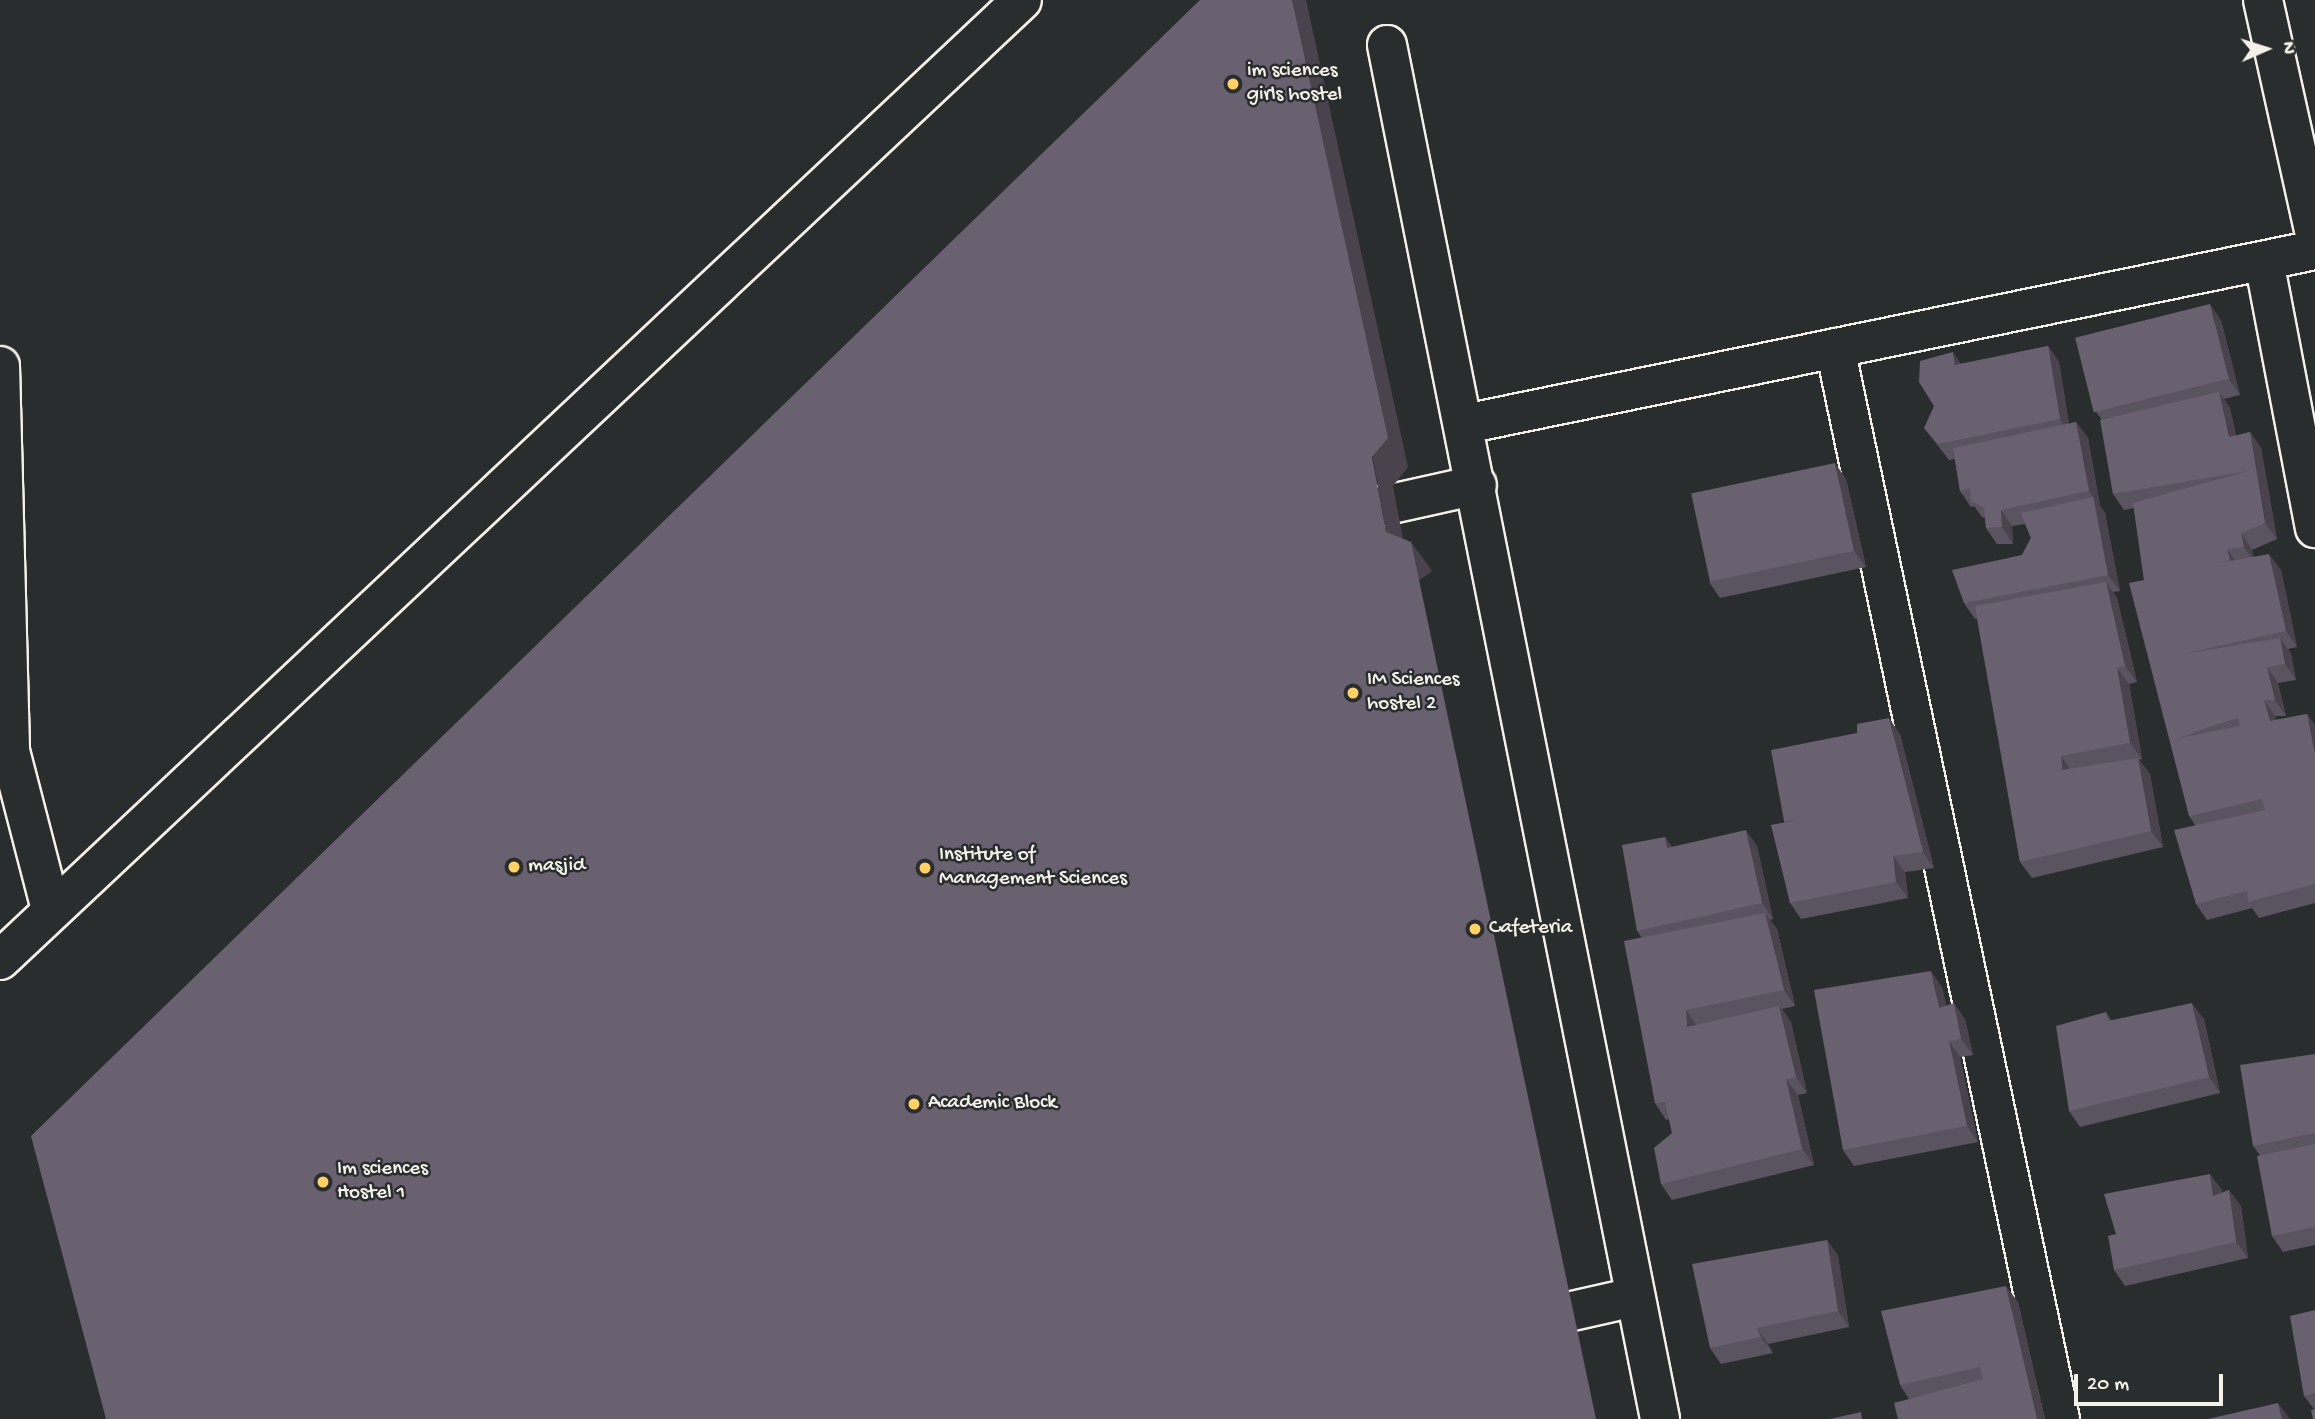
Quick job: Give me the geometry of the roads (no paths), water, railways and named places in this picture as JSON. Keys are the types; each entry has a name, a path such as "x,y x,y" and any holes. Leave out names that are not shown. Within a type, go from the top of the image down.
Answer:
{"street":[{"path":"0,960 51,909 1022,0"},
{"path":"2263,0 2315,235"},
{"path":"1387,45 1478,485 1634,1297 1660,1419"},
{"path":"1465,424 2315,250"},
{"path":"2264,261 2315,528"},
{"path":"1835,348 2060,1419"},
{"path":"0,366 10,751 51,909"},
{"path":"1306,523 1478,485"},
{"path":"1506,1326 1634,1297"}],"place":[{"name":"im sciences girls hostel","path":"1233,84"},
{"name":"IM Sciences hostel 2","path":"1353,693"},
{"name":"masjid","path":"514,867"},
{"name":"Institute of Management Sciences","path":"925,868"},
{"name":"Cafeteria","path":"1475,929"},
{"name":"Academic Block","path":"914,1104"},
{"name":"Im sciences Hostel 1","path":"323,1182"}]}
